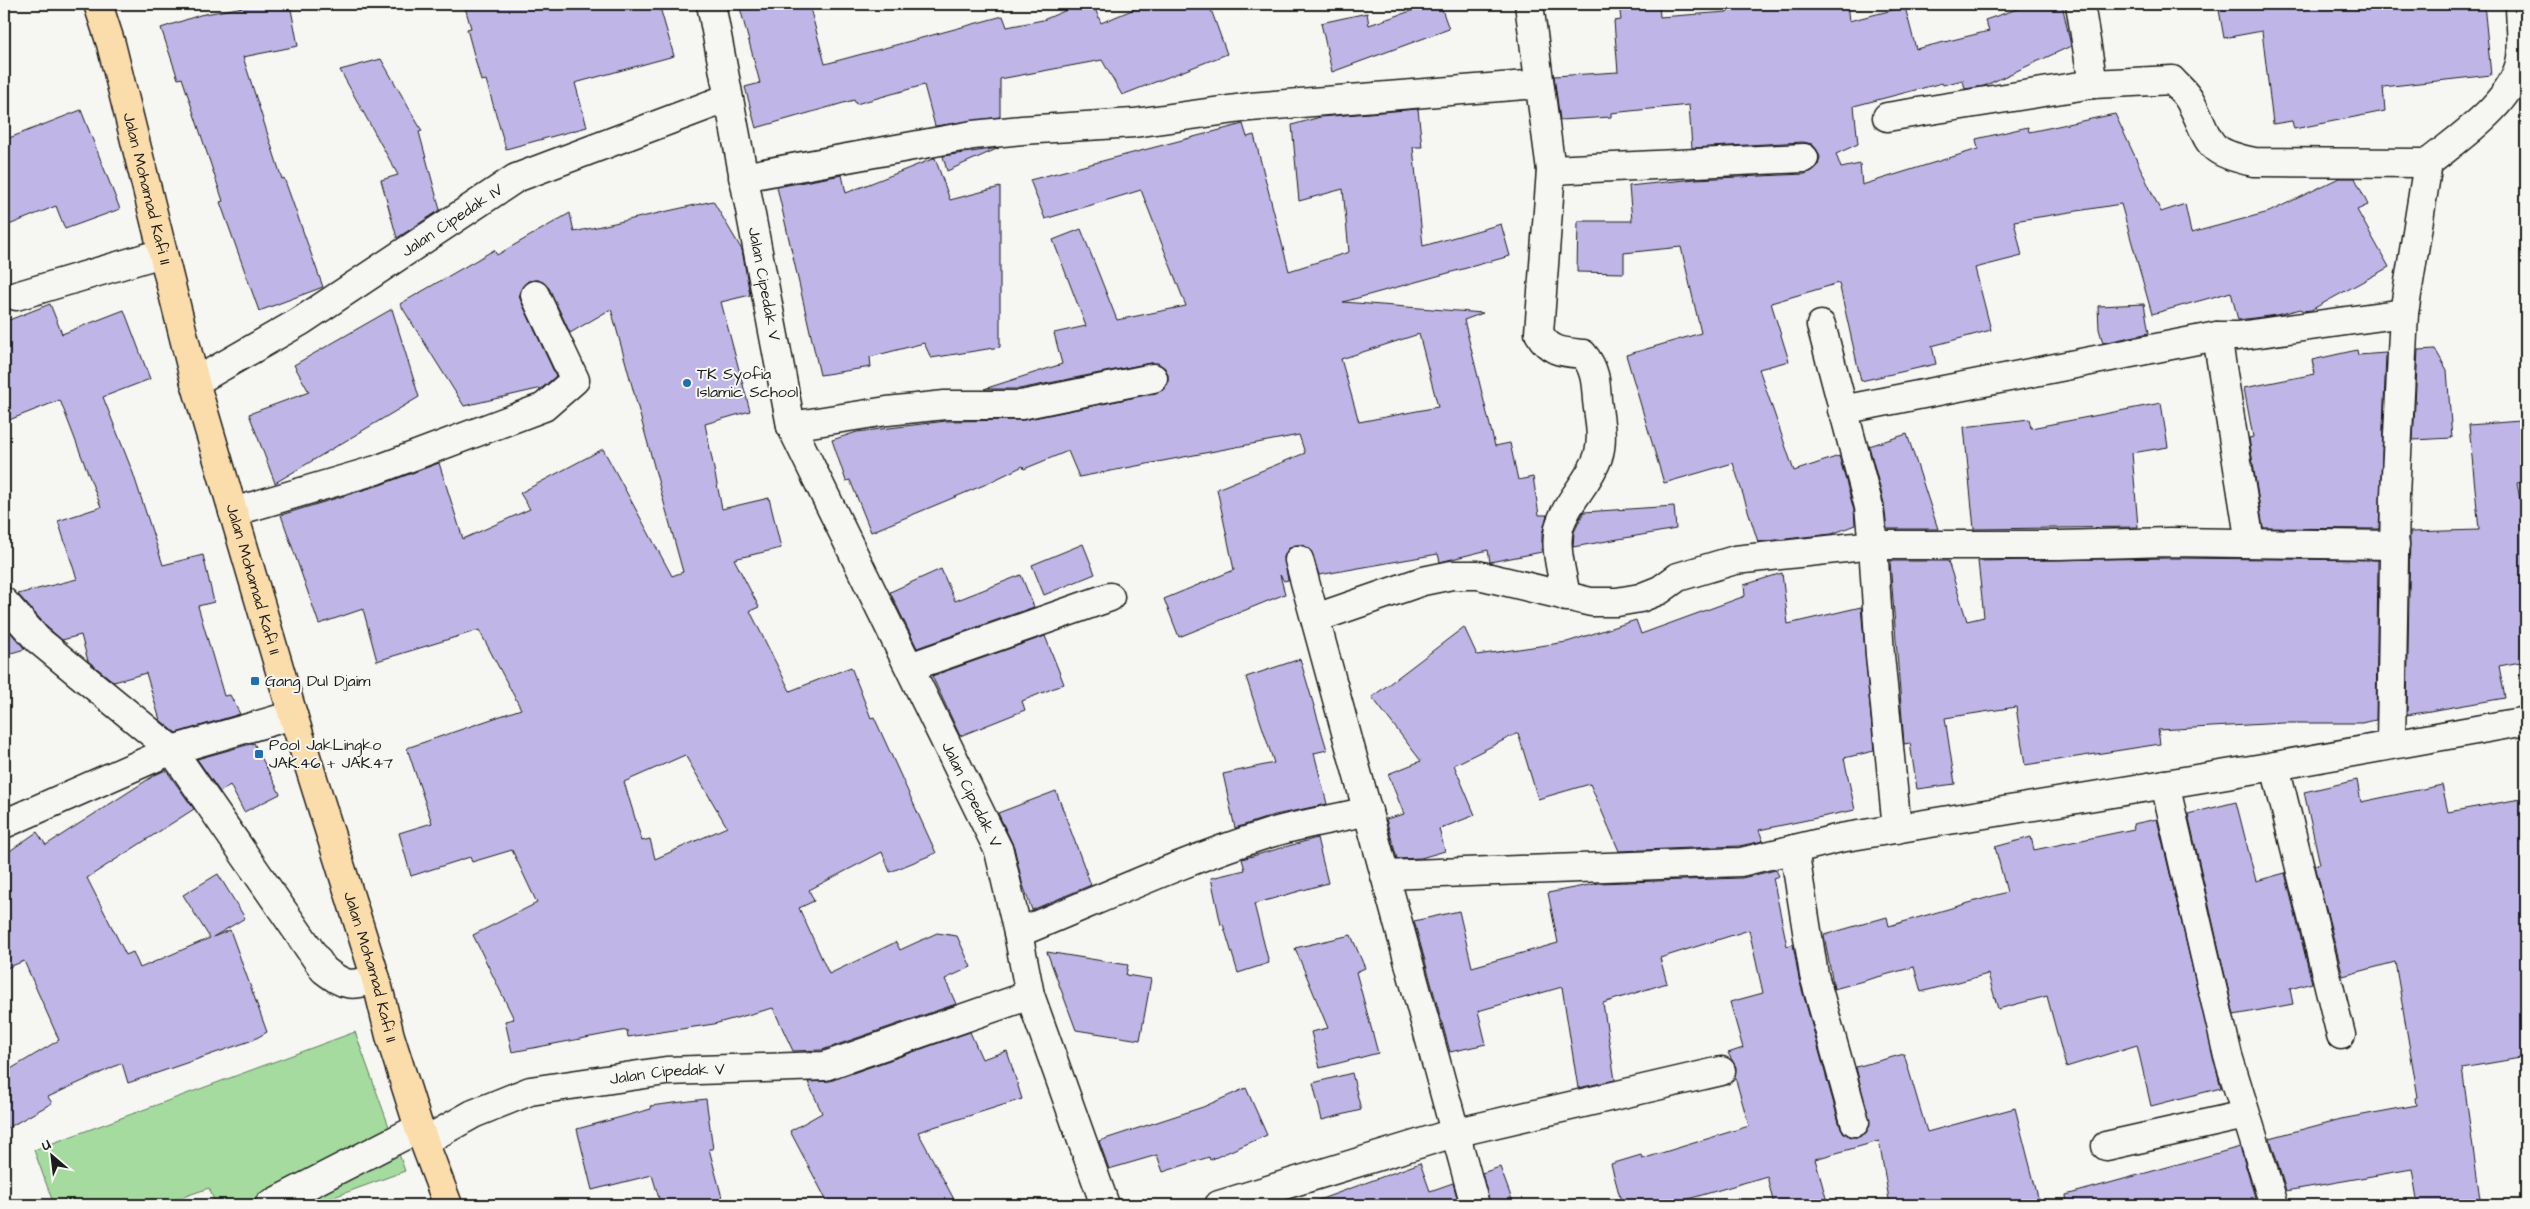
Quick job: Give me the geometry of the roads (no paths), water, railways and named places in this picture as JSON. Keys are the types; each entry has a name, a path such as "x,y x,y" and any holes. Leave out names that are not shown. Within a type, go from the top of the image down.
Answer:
{"main road":[{"name":"Jalan Mohamad Kafi II","path":"100,8 111,44 195,382 373,980 422,1134 448,1205"}],"street":[{"name":"Jalan Cipedak V","path":"269,1205 422,1134 530,1091 666,1071 826,1066 1030,995 999,852 791,426 711,4"},
{"path":"1529,4 1551,170 1539,333 1544,343 1556,352 1583,354 1591,364 1595,378 1601,441 1598,458 1567,509 1559,529 1558,548 1566,597"},
{"path":"2080,4 2093,84"},
{"path":"1887,117 2093,84 2172,80 2189,100 2208,143 2229,157 2264,162 2428,163 2491,111 2513,82 2520,58 2520,4"},
{"path":"743,177 973,135 1134,123 1250,107 1539,84"},
{"name":"Jalan Cipedak IV","path":"195,382 301,322 516,178 728,98"},
{"path":"1551,170 1804,158"},
{"path":"2391,744 2395,545 2404,313 2428,163"},
{"path":"16,296 162,253"},
{"path":"233,512 351,477 544,407 575,380 535,295"},
{"path":"1842,410 2216,336 2238,336 2404,313"},
{"path":"1821,325 1869,507 1880,655 1897,828"},
{"path":"2216,336 2250,543"},
{"path":"791,426 936,406 1021,405 1153,378"},
{"path":"1316,618 1423,581 1452,575 1478,575 1591,602 1617,602 1640,598 1660,590 1678,577 1735,560 1873,544 2250,543 2395,545"},
{"path":"1299,560 1475,1205"},
{"path":"910,667 1110,597"},
{"path":"4,602 37,639 179,748 324,970 340,983 357,984 373,980"},
{"path":"4,824 179,748 293,715"},
{"path":"1384,875 1741,862 1840,838 2275,766 2526,721"},
{"path":"2275,766 2341,1035"},
{"path":"2165,784 2228,1056 2274,1205"},
{"path":"1018,933 1195,859 1235,845 1270,833 1368,811"},
{"path":"1794,849 1814,975 1855,1122"},
{"path":"1030,995 1105,1205"},
{"path":"1218,1205 1454,1133 1721,1071"},
{"path":"2106,1146 2245,1114"}],"place":[{"name":"TK Syofia Islamic School","path":"687,383"},
{"name":"Gang Dul Djaim","path":"255,681"},
{"name":"Pool JakLingko JAK.46 + JAK.47","path":"259,754"}]}
